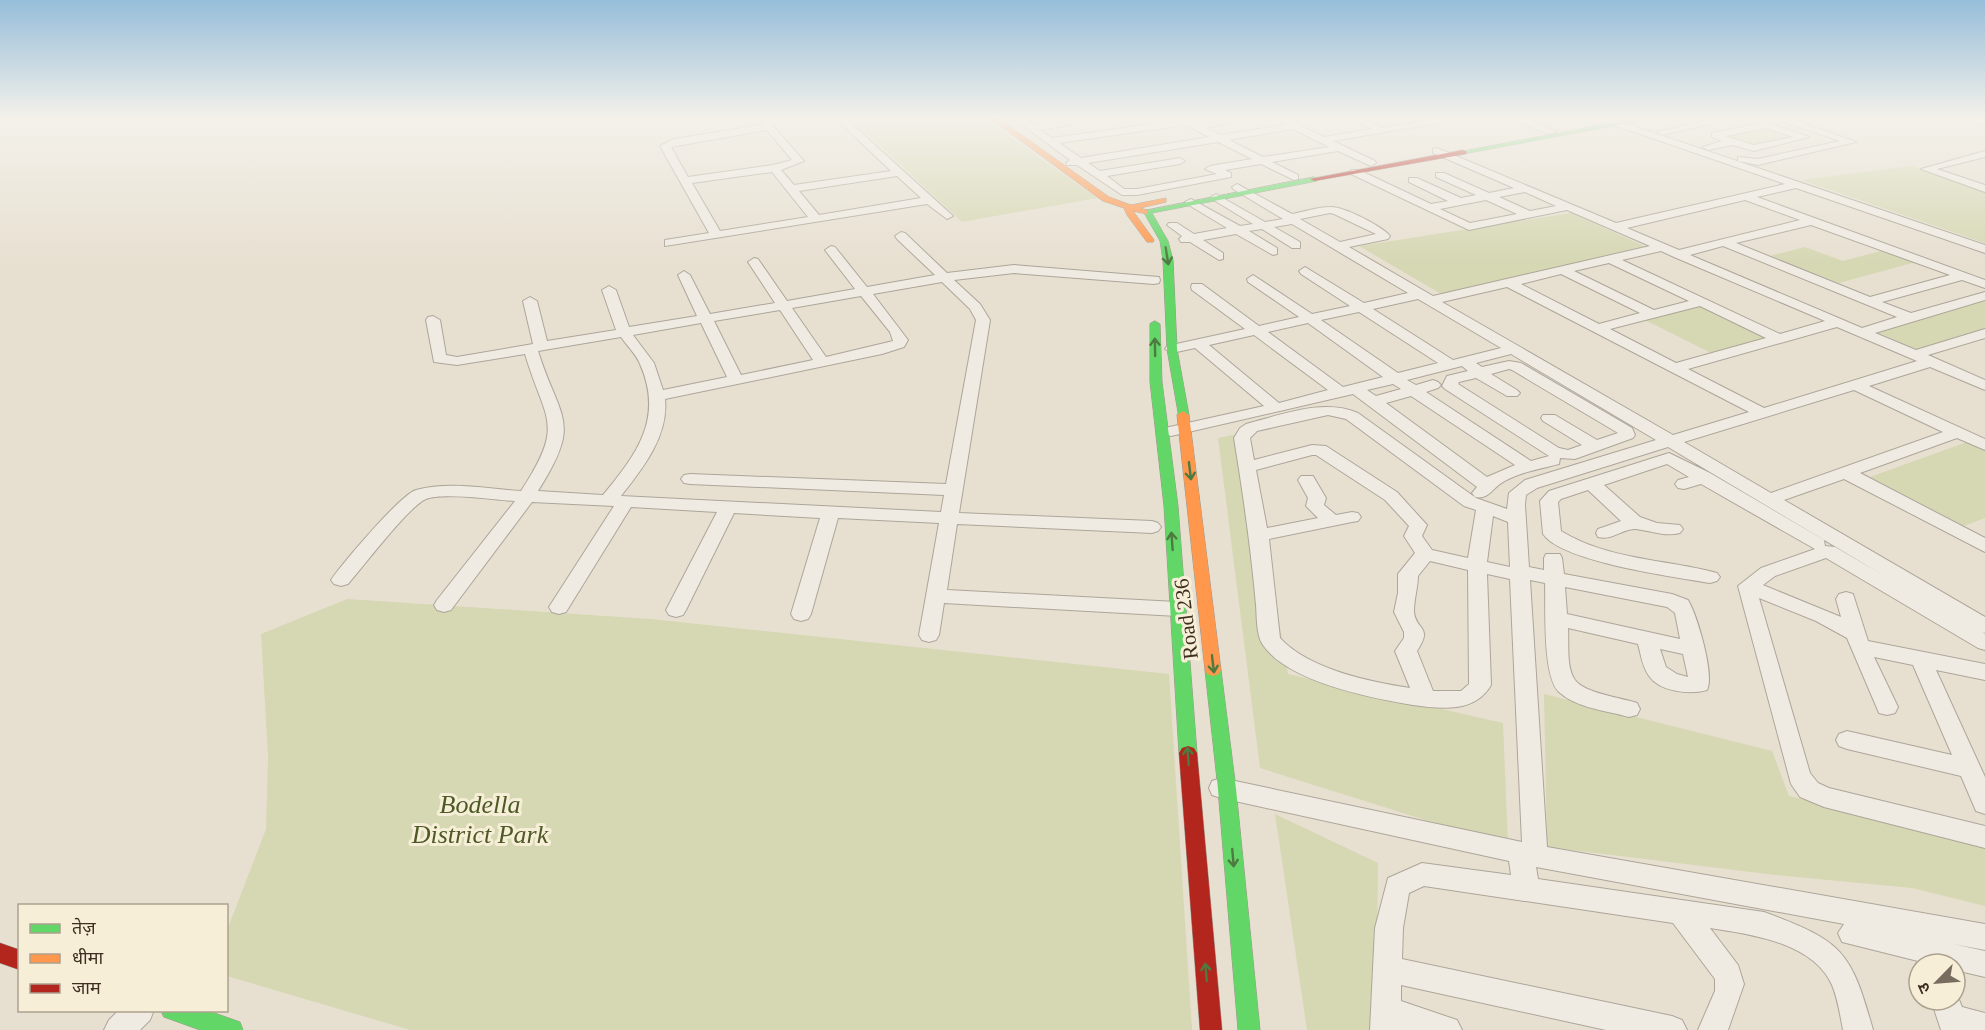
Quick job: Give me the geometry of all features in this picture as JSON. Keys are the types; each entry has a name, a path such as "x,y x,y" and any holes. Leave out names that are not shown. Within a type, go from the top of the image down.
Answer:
{"street":[{"path":"676,166 716,235"},
{"path":"685,181 782,166"},
{"path":"891,166 947,216"},
{"path":"1060,166 1106,199 1141,208 1191,202 1243,188 1384,166"},
{"path":"1068,166 1110,196 1141,208"},
{"path":"1077,166 1088,168 1135,166"},
{"path":"1085,166 1122,192 1137,192 1227,175"},
{"path":"1088,168 1095,166"},
{"path":"1088,168 1096,166"},
{"path":"1111,184 1228,166"},
{"path":"1274,166 1294,177"},
{"path":"1278,168 1289,166"},
{"path":"433,320 439,359 446,361 998,269 1154,285 1150,240 1143,227 1129,214 1141,208 1354,166"},
{"path":"1471,166 1985,385"},
{"path":"1746,166 1985,249"},
{"path":"1938,166 1926,169 1985,189"},
{"path":"776,168 816,219"},
{"path":"1215,168 1243,188 1297,217 1357,242"},
{"path":"1383,186 1476,168"},
{"path":"1355,172 1464,226 1476,226 1567,207"},
{"path":"791,189 899,173"},
{"path":"1440,175 1529,215"},
{"path":"1413,180 1500,221"},
{"path":"1615,227 1796,184"},
{"path":"1428,208 1525,189"},
{"path":"1744,196 1985,284"},
{"path":"1216,197 1296,245"},
{"path":"669,243 929,200"},
{"path":"1191,202 1273,251"},
{"name":"Road 236","path":"1141,208 1164,241 1168,260 1172,349 1185,429 1227,789 1249,1030"},
{"path":"1188,239 1263,226 1329,210 1343,213 1384,236 1339,246"},
{"path":"1297,217 1339,246 1771,499 1816,539 1847,544 1985,626"},
{"path":"1678,254 1812,221"},
{"path":"1173,225 1188,239 1218,256"},
{"path":"901,236 975,307 983,320 929,635"},
{"path":"1725,243 1911,318"},
{"path":"1172,349 1362,308 1512,284 1663,248"},
{"path":"658,396 899,344 901,340 897,331 831,250"},
{"path":"1612,260 1778,338"},
{"path":"754,262 822,362"},
{"path":"1305,271 1362,308 1512,393"},
{"path":"1564,271 1652,314"},
{"path":"684,275 736,380"},
{"path":"1870,301 1962,276"},
{"path":"1253,279 1395,379 1528,467"},
{"path":"1512,284 1764,414"},
{"path":"1197,287 1256,331 1347,390 1374,402 1405,426 1483,497 1517,519"},
{"path":"559,607 654,433 658,396 647,363 624,332 609,290"},
{"path":"1862,332 1985,296"},
{"path":"444,605 526,495 546,463 557,435 554,413 536,347 530,301"},
{"path":"1598,328 1702,302"},
{"path":"1155,311 1156,382 1171,506 1190,780 1211,1030"},
{"path":"1674,368 1838,322"},
{"path":"1526,890 1528,855 1517,519 1517,498 1522,488 1855,385 1985,333"},
{"path":"1966,339 1985,347"},
{"path":"1198,343 1276,408"},
{"path":"1162,432 1185,429 1276,408 1514,349"},
{"path":"1509,365 1516,366 1626,431 1627,435 1569,454 1554,452 1450,386 1452,379 1478,372 1509,365"},
{"path":"1374,402 1433,385"},
{"path":"1855,385 1985,445"},
{"path":"1483,497 1458,494 1352,416 1340,411 1328,410 1252,427 1246,431 1242,438 1259,535 1270,640 1278,650 1293,661 1328,676 1425,699 1460,699 1474,694 1480,685 1477,567 1483,497 1497,478 1553,460"},
{"path":"1231,418 1246,431"},
{"path":"1549,418 1595,446"},
{"path":"1382,431 1405,426"},
{"path":"1480,435 1503,427"},
{"path":"1771,499 1958,432"},
{"path":"1246,467 1320,450 1391,496 1414,518 1418,525 1413,536 1424,554 1477,567 1520,573 1554,568 1681,605 1685,613 1699,684 1693,686 1664,680 1657,674 1647,639"},
{"path":"1710,577 1583,551 1562,542 1552,534 1549,501 1555,495 1669,458 1816,539 1985,643"},
{"path":"1845,472 1985,546"},
{"path":"1570,473 1602,491 1626,518 1656,530 1674,529"},
{"path":"1684,484 1704,477"},
{"path":"690,479 954,490"},
{"path":"1307,480 1317,498 1315,506 1332,521"},
{"path":"341,580 397,515 418,495 438,491 728,508 950,516 1152,527"},
{"path":"676,610 728,508"},
{"path":"801,614 831,511"},
{"path":"1259,535 1352,517"},
{"path":"1605,533 1635,522"},
{"path":"1964,535 1985,527"},
{"path":"1749,586 1816,539"},
{"path":"1424,554 1421,561 1408,574 1408,593 1404,612 1414,632 1414,639 1406,651 1407,658 1425,699"},
{"path":"1554,568 1560,671 1566,686 1580,694 1629,709"},
{"path":"1749,586 1823,616 1858,640 1921,659 1985,672"},
{"path":"1749,586 1749,596 1799,777 1809,790 1824,797 1985,837"},
{"path":"937,596 1177,609"},
{"path":"1846,599 1858,640 1887,707"},
{"path":"1557,619 1693,649"},
{"path":"1921,659 1985,804"},
{"path":"1847,740 1970,769"},
{"path":"1190,780 1528,855 1985,937"},
{"path":"1448,1030 1386,1021 1389,928 1397,886 1422,874 1764,924 1805,942 1830,959 1845,982 1858,1030"},
{"path":"1681,912 1728,974 1730,984 1713,1030"},
{"path":"1852,933 1913,952"},
{"path":"0,953 18,959"},
{"path":"1967,962 1985,964"},
{"path":"1387,969 1672,1030"},
{"path":"118,1030 139,1012"},
{"path":"175,1012 232,1030"},
{"path":"1951,1016 1985,1027"}],"green space":[{"path":"902,166 1052,166 1097,198 962,222"},
{"path":"1911,166 1985,189 1985,243 1801,180"},
{"path":"1571,213 1651,249 1443,295 1359,246"},
{"path":"1805,247 1843,261 1884,250 1916,262 1839,283 1770,256"},
{"path":"1985,298 1985,333 1926,353 1876,332"},
{"path":"1705,305 1773,336 1711,353 1645,320"},
{"path":"1247,432 1288,674 1503,723 1508,846 1260,768 1218,438"},
{"path":"1967,442 1985,450 1985,518 1964,526 1870,477"},
{"name":"Bodella District Park","path":"347,599 651,619 1169,674 1192,1030 410,1030 228,976 228,928 266,829 268,756 261,634"},
{"path":"1544,694 1772,751 1789,796 1985,843 1985,906 1912,888 1775,875 1547,847"},
{"path":"1275,814 1378,863 1376,1030 1307,1030"}],"traffic: fast":[{"path":"1183,415 1172,349 1168,260 1164,241 1147,211 1314,179"},
{"path":"1155,324 1156,382 1171,506 1188,753"},
{"path":"1213,670 1227,789 1249,1030"},
{"path":"178,1012 232,1030"}],"traffic: slow":[{"path":"1060,166 1106,199 1144,212"},
{"path":"1150,240 1128,208 1163,200"},
{"path":"1183,415 1213,670"}],"traffic: jam":[{"path":"1314,179 1385,166"},
{"path":"1188,753 1211,1030"},
{"path":"0,953 18,959"}]}
